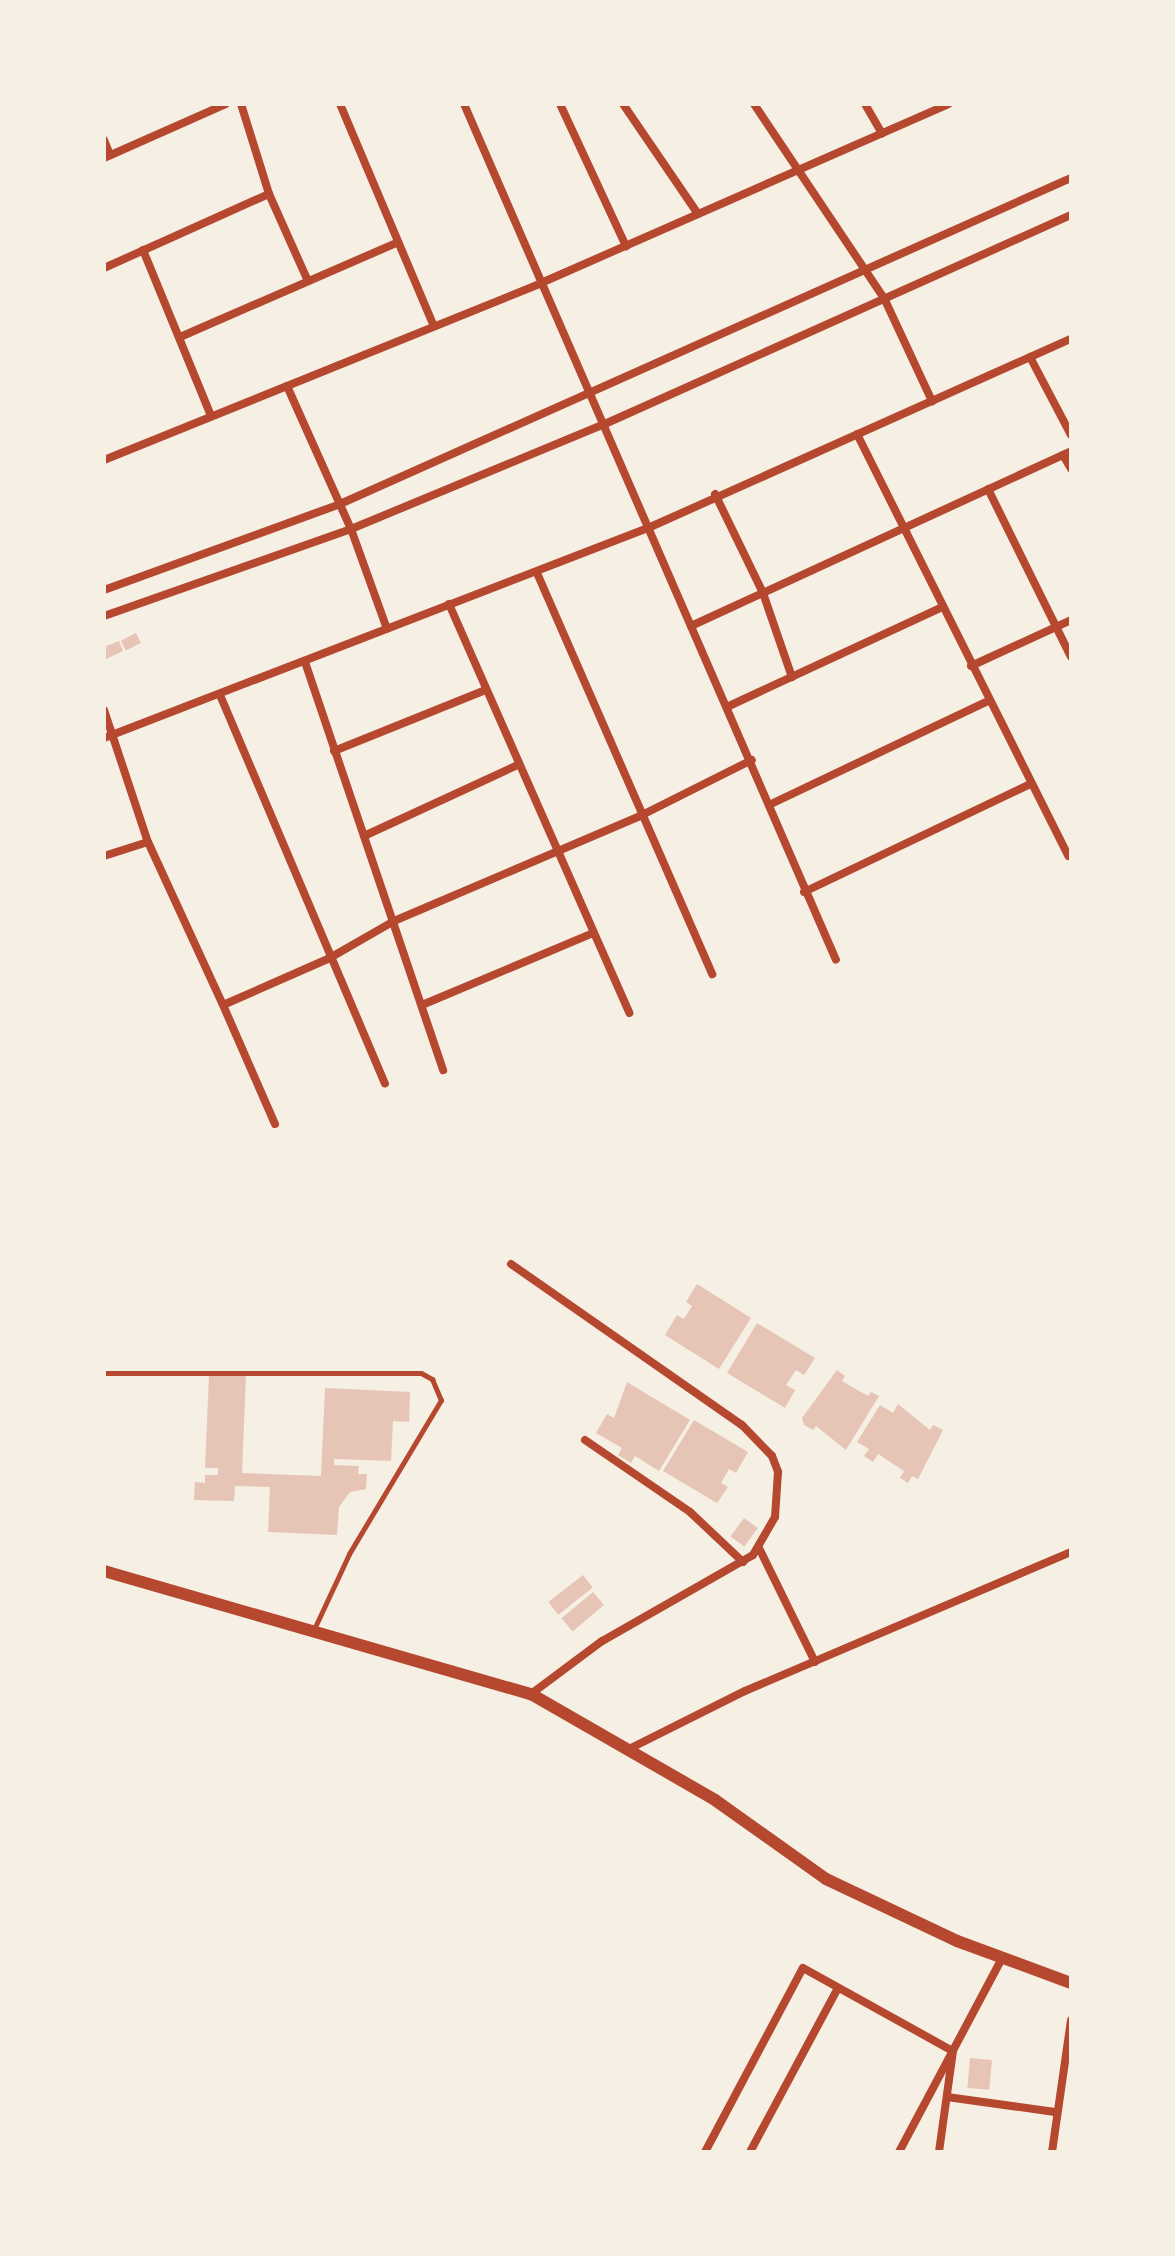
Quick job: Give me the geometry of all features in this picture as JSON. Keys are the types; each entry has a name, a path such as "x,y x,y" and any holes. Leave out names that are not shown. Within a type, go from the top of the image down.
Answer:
{"street":[{"path":"104,140 107,156 226,104"},
{"path":"241,104 269,194 308,281"},
{"path":"340,104 434,326"},
{"path":"475,104 466,107 541,283 607,423 648,528 729,706 804,892 836,960"},
{"path":"560,104 626,246"},
{"path":"623,104 698,214"},
{"path":"754,104 884,298 932,401"},
{"path":"865,104 882,133"},
{"path":"104,460 541,283 948,104"},
{"path":"104,590 340,504 1071,178"},
{"path":"104,268 269,194"},
{"path":"104,616 351,529 607,423 1071,215"},
{"path":"180,337 398,242"},
{"path":"143,250 211,416"},
{"path":"108,736 648,528 715,494 1071,339"},
{"path":"1030,357 1071,435"},
{"path":"287,386 351,529 387,629"},
{"path":"857,434 1068,856"},
{"path":"691,626 1067,453 1071,469"},
{"path":"988,489 1071,657"},
{"path":"715,494 763,593 792,677"},
{"path":"537,573 640,816 712,974"},
{"path":"449,604 629,1013"},
{"path":"729,706 942,607"},
{"path":"971,666 1071,620"},
{"path":"305,662 443,1070"},
{"path":"334,751 486,690"},
{"path":"220,695 328,959 385,1083"},
{"path":"771,804 988,701"},
{"path":"104,710 108,736 148,842 275,1124"},
{"path":"223,1005 328,959 394,921 640,816 752,760"},
{"path":"364,836 518,765"},
{"path":"804,892 1030,784"},
{"path":"104,856 148,842"},
{"path":"422,1005 593,933"},
{"path":"511,1264 742,1425 772,1456 778,1496 775,1517 759,1548 743,1562 602,1641 531,1694"},
{"path":"585,1440 690,1512 743,1562"},
{"path":"759,1548 815,1662"},
{"path":"631,1748 815,1662 1071,1552"},
{"path":"104,1571 312,1634 531,1694 631,1748 826,1879 1002,1958 1071,1983"},
{"path":"899,2152 1002,1958"},
{"path":"705,2152 803,1968 837,1990 953,2051"},
{"path":"750,2152 837,1990"},
{"path":"1052,2152 1055,2112 1071,2020"},
{"path":"939,2152 953,2051"},
{"path":"947,2097 1055,2112"}],"lane":[{"path":"104,1373 421,1373 432,1379 441,1400 355,1543 312,1634"}],"building":[{"path":"136,633 141,643 126,651 121,641"},
{"path":"119,641 123,651 104,660 104,647"},
{"path":"697,1284 751,1318 719,1369 665,1335 677,1315 684,1319 692,1306 686,1302"},
{"path":"757,1323 815,1358 804,1375 796,1370 786,1385 795,1390 785,1408 727,1373"},
{"path":"837,1370 845,1376 842,1381 868,1396 871,1392 879,1396 846,1450 816,1426 813,1430 804,1425 802,1418"},
{"path":"209,1375 246,1376 242,1473 321,1476 325,1388 410,1392 409,1422 393,1421 391,1461 334,1459 334,1465 359,1466 358,1474 367,1474 366,1489 350,1492 339,1507 337,1535 268,1532 270,1487 235,1486 234,1501 194,1500 195,1482 205,1483 205,1475 218,1475 218,1468 205,1468"},
{"path":"627,1382 690,1420 659,1471 635,1456 631,1463 618,1455 622,1448 596,1433 607,1414 614,1418"},
{"path":"898,1404 930,1430 933,1425 943,1430 918,1479 912,1476 908,1483 900,1478 904,1471 878,1454 873,1462 864,1456 869,1449 857,1442 880,1405 893,1413"},
{"path":"694,1420 748,1452 736,1473 729,1469 721,1483 728,1487 717,1503 663,1471"},
{"path":"744,1518 758,1528 744,1547 730,1537"},
{"path":"583,1575 593,1588 558,1615 548,1602"},
{"path":"593,1592 604,1605 573,1631 562,1618"},
{"path":"970,2058 992,2060 989,2090 967,2088"}]}
